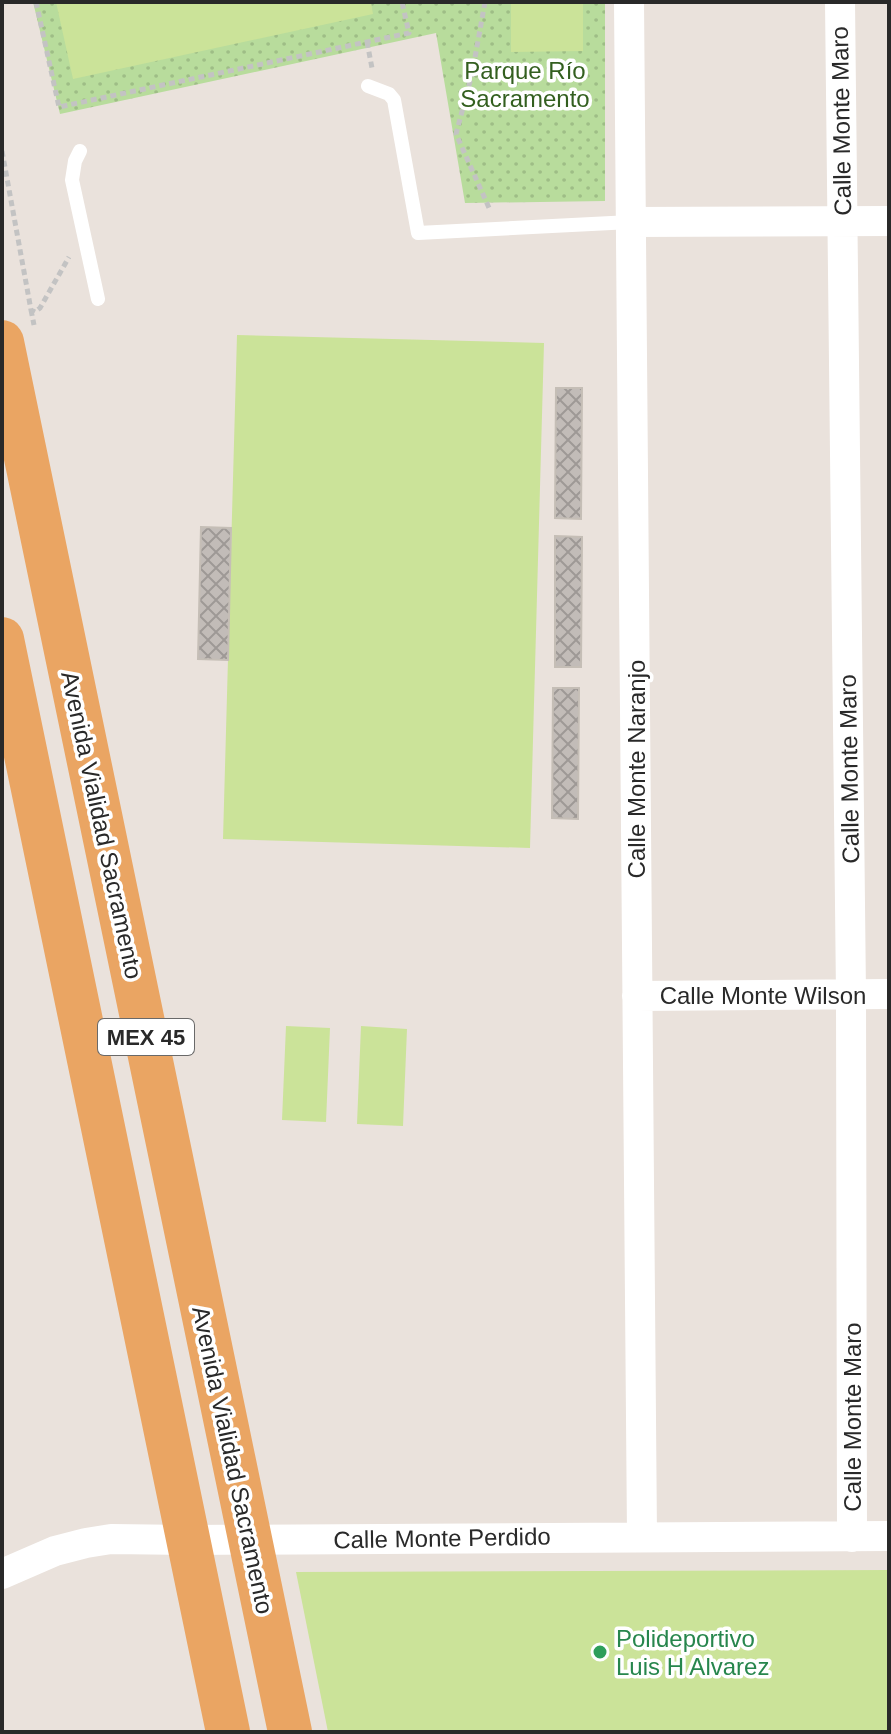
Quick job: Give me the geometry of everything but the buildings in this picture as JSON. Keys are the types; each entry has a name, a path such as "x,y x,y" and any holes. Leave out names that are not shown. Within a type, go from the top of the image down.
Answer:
{"highway":[{"name":"Avenida Vialidad Sacramento","path":"2,342 290,1732"},
{"name":"MEX 45","path":"2,639 228,1732"}],"street":[{"name":"Calle Monte Naranjo","path":"629,2 642,1536"},
{"name":"Calle Monte Maro","path":"840,2 851,994 852,1537"},
{"path":"631,222 889,221"},
{"name":"Calle Monte Wilson","path":"637,996 889,994"},
{"name":"Calle Monte Perdido","path":"2,1574 55,1551 111,1539 889,1536"}],"lane":[{"path":"368,86 389,94 394,100 418,233 631,222"},
{"path":"80,151 72,180 98,299"}],"path":[{"path":"36,2 59,107 409,33 402,2"},
{"path":"485,2 472,74 456,134 499,229"},
{"path":"2,151 31,310 35,312 40,308 84,233"}],"green space":[{"name":"Parque Río Sacramento","path":"33,2 605,2 605,201 465,203 436,33 60,114"},
{"path":"56,2 371,2 373,14 73,79"},
{"path":"511,2 583,2 583,51 511,52"},
{"path":"237,335 544,343 530,848 223,839"},
{"path":"286,1026 330,1028 326,1122 282,1120"},
{"path":"361,1026 407,1029 403,1126 357,1124"},
{"name":"Polideportivo Luis H Alvarez","path":"889,1570 889,1732 328,1732 296,1572"}],"place":[{"name":"Polideportivo Luis H Alvarez","path":"600,1652"}]}
